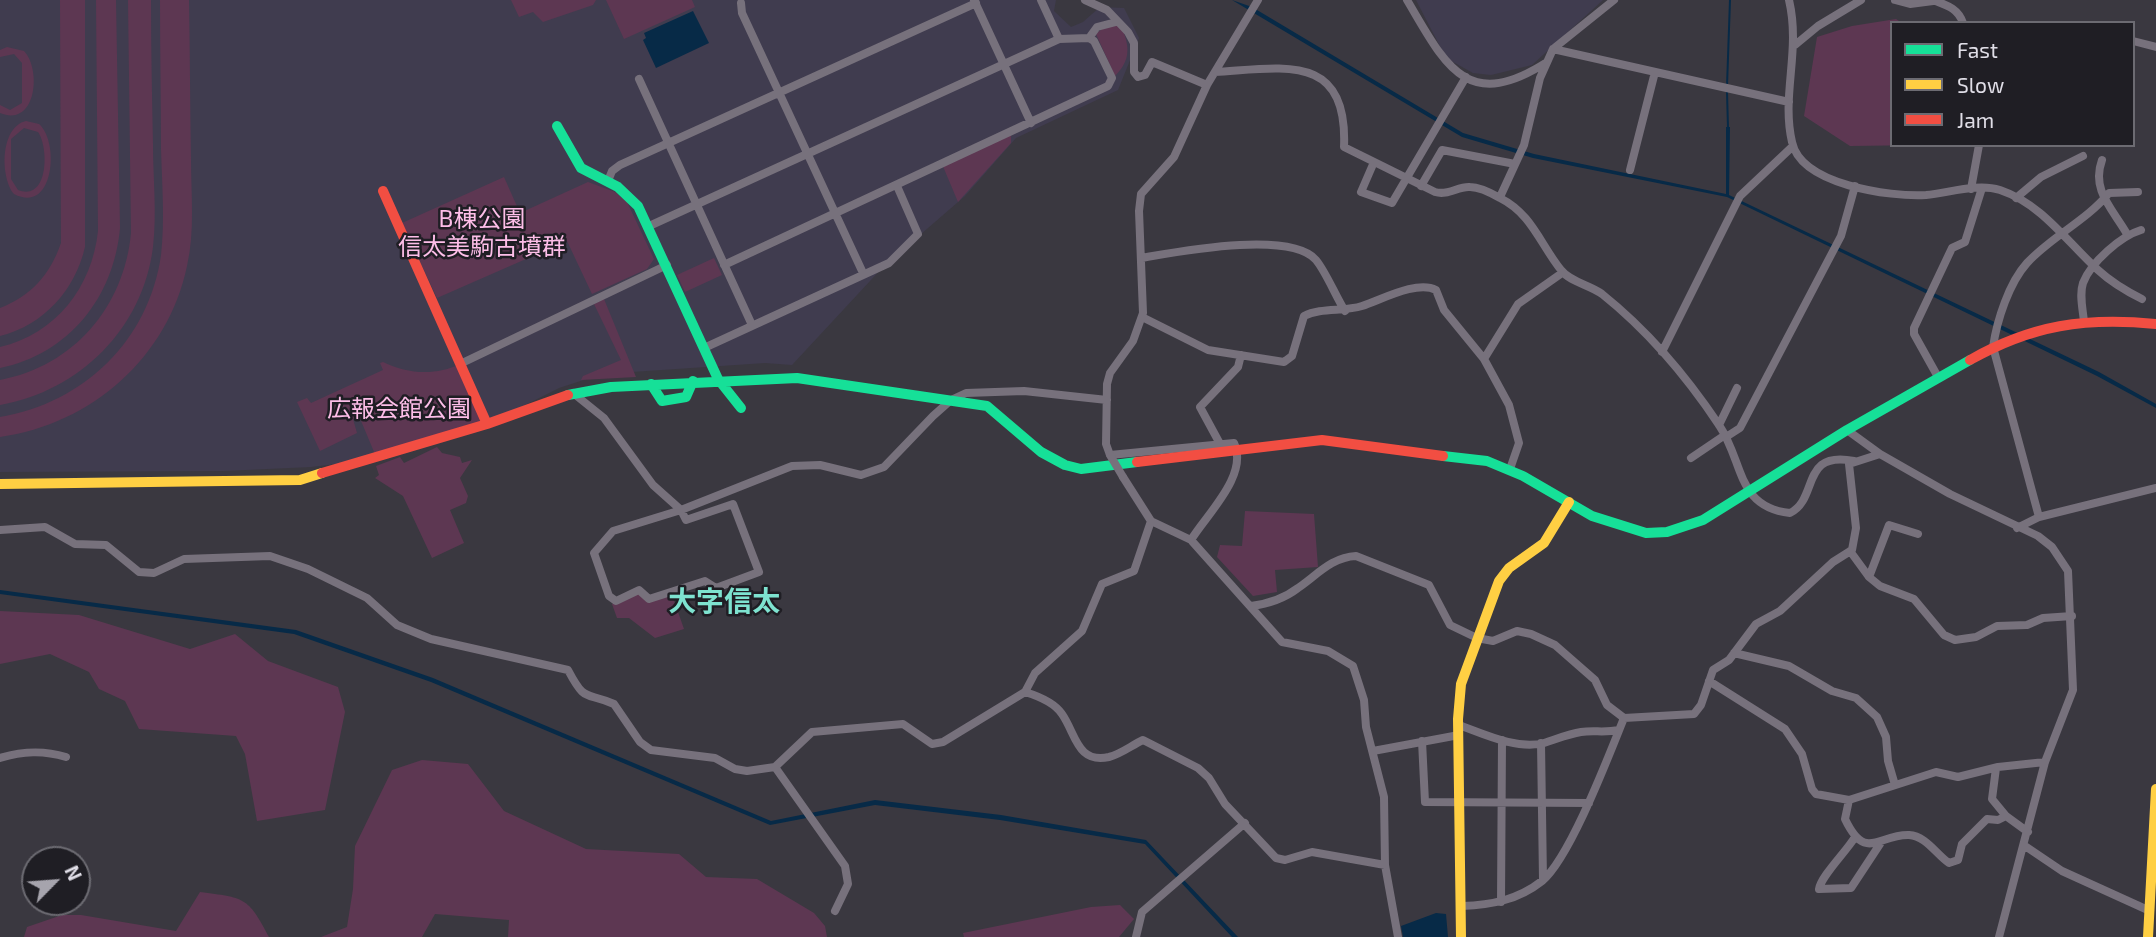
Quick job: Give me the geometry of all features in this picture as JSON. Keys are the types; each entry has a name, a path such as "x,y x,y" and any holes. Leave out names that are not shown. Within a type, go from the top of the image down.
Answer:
{"main road":[{"path":"557,126 581,168 631,196 667,265 718,379 741,408"},
{"path":"383,191 487,424"},
{"path":"0,484 300,480 487,424 573,393 718,379 797,378 973,402 999,413 1042,455 1067,467 1097,468 1322,440 1488,461 1510,469 1592,516 1657,534 1688,527 1847,430 2006,340 2024,333 2084,322 2118,320 2156,324"},
{"path":"651,384 662,401 686,397 693,381"},
{"path":"1461,937 1461,684 1504,574 1544,543 1569,502"},
{"path":"2148,937 2153,912 2156,789"}],"street":[{"path":"1041,0 1059,39"},
{"path":"1085,0 1107,10 1128,32 1134,43 1134,72 1138,77 1145,75 1152,62 1207,85"},
{"path":"1258,0 1207,85 1174,157 1141,194 1144,291 1142,317 1133,341 1110,373 1106,444 1151,521 1191,540 1282,642 1328,651 1353,666 1364,700 1366,727 1384,797 1385,865 1398,937"},
{"path":"1407,0 1440,58 1451,69 1466,77 1484,83 1511,82 1547,62"},
{"path":"1500,197 1519,155 1553,49 1614,0"},
{"path":"1789,0 1795,45 1789,102 1792,147 1809,170 1855,186 1901,194 1982,188 1999,190 2015,198 2063,233 2094,267 2121,288 2142,299"},
{"path":"1795,45 1818,26 1861,0"},
{"path":"1895,0 1910,4 1933,0 1945,3 1959,13 1962,21"},
{"path":"744,1 742,13 863,273"},
{"path":"608,181 612,171 620,165 975,1 1031,123"},
{"path":"1089,38 1097,27 1116,22"},
{"path":"647,227 1059,39 1089,38 1094,41 1112,78 1108,86 724,265"},
{"path":"2138,42 2156,47"},
{"path":"1553,49 1789,102"},
{"path":"1215,72 1276,67 1307,72 1322,79 1339,100 1345,119 1344,147 1443,195 1469,186 1500,197 1524,213 1562,273 1599,292 1662,352 1719,425 1756,502 1773,511 1790,513 1798,509 1812,474 1838,458 1854,461"},
{"path":"1630,170 1655,72"},
{"path":"1374,162 1361,192 1392,203 1466,77"},
{"path":"639,79 752,325"},
{"path":"1662,352 1740,196 1792,147"},
{"path":"1971,189 1979,147"},
{"path":"1421,186 1442,150 1519,155"},
{"path":"2015,198 2041,177 2083,156"},
{"path":"2102,160 2096,175 2099,192 2106,197 2127,234"},
{"path":"704,348 889,263 918,233 897,186"},
{"path":"1691,458 1741,428 1835,248 1855,186"},
{"path":"1938,377 1914,334 1926,301 1952,248 1965,242 1982,188"},
{"path":"2039,517 1993,347 1995,333 2018,274 2029,261 2109,193 2138,192"},
{"path":"2084,322 2081,296 2083,282 2127,234 2141,230"},
{"path":"1141,258 1246,244 1286,247 1314,258 1345,311"},
{"path":"460,364 667,265"},
{"path":"1484,359 1518,304 1562,273"},
{"path":"1142,317 1208,350 1289,361 1304,316 1312,311 1345,311 1416,289 1431,287 1436,290 1444,310 1484,359 1509,405 1519,443 1510,469"},
{"path":"1219,442 1200,407 1238,367 1241,355"},
{"path":"1719,425 1737,388"},
{"path":"733,504 759,572 716,588 705,581 649,599 639,590 616,601 609,596 594,554 613,531 681,510 792,466 820,465 861,475 884,467 951,400 966,393 1024,391 1107,400"},
{"path":"573,393 604,418 653,485 681,510 686,520 733,504 740,496 739,488"},
{"path":"1847,430 1880,454 2017,528 2038,536 2059,556 2070,579 2073,690 2045,762 1999,937"},
{"path":"1110,455 1219,442 1234,443 1238,452 1234,477 1191,540"},
{"path":"1251,606 1297,589 1343,557 1356,556 1429,585 1450,625 1477,638 1493,641 1517,631 1555,645 1595,680 1607,705 1624,718 1694,714 1701,705 1713,670 1734,653 1756,624 1780,611 1833,562 1850,551 1856,528 1849,464 1880,454"},
{"path":"2017,528 2039,517 2156,488"},
{"path":"0,530 45,527 75,544 106,545 139,572 154,573 184,559 270,556 308,569 367,598 397,625 431,639 568,670 577,687 589,698 614,704 640,742 651,750 715,758 736,769 747,771 775,767 812,732 826,729 850,731 904,724 932,744 943,743 1025,692 1035,673 1082,631 1102,583 1134,571 1151,521"},
{"path":"1869,576 1889,525 1918,534"},
{"path":"1850,551 1880,586 1914,599 1944,635 1955,640 1976,637 1997,626 2027,625 2043,618 2072,616"},
{"path":"1734,653 1789,666 1832,691 1856,698 1877,717 1886,737 1888,761 1895,785"},
{"path":"1709,681 1785,729 1802,754 1812,789 1816,794 1849,800 1936,772 1958,777 1996,768 2045,762"},
{"path":"1025,692 1038,696 1062,713 1082,752 1095,758 1111,757 1143,740 1182,758 1209,778 1225,804 1276,858 1285,860 1312,852 1385,865"},
{"path":"1462,906 1501,902 1543,880 1559,859 1589,803 1624,718"},
{"path":"1373,751 1459,730 1502,740 1541,743 1573,733 1587,731 1599,734 1619,730"},
{"path":"1501,902 1502,740"},
{"path":"1422,741 1425,802 1589,803"},
{"path":"1541,743 1543,880"},
{"path":"0,758 19,752 49,752 66,757"},
{"path":"775,767 845,866 848,884 835,911"},
{"path":"1996,768 1992,799 2006,816 2028,832"},
{"path":"1849,800 1845,820 1856,837 1866,844 1880,844 1908,835 1922,839 1949,863 1958,860 1962,844 1981,823 1987,819 1998,820 2006,816"},
{"path":"1136,937 1143,912 1245,823"},
{"path":"1856,837 1841,860 1821,878 1819,889 1851,888 1880,844"},
{"path":"2025,846 2062,871 2153,912"}],"shaded area":[{"path":"0,0 1056,0 1054,11 1071,27 1083,22 1100,7 1124,8 1139,38 1118,90 1016,138 965,196 883,267 792,365 765,363 602,374 559,388 487,424 377,459 311,467 224,471 0,472"},
{"path":"1416,0 1603,0 1532,65 1491,75 1473,73 1446,58"}],"green space":[{"path":"60,0 85,0 85,247 74,278 55,304 30,324 0,336 0,308 21,297 38,283 51,265 61,243"},
{"path":"96,0 116,0 120,228 116,253 98,299 84,319 67,336 25,361 0,368 0,347 20,341 38,331 68,305 88,271 94,252 98,231"},
{"path":"128,0 151,0 155,221 147,276 136,304 103,351 56,386 29,398 0,405 0,380 27,373 51,362 91,329 118,285 126,260 131,233"},
{"path":"160,0 189,0 192,226 187,266 177,299 163,329 144,357 121,381 95,401 65,418 34,430 0,437 0,417 31,410 59,398 108,363 143,314 154,286 163,229"},
{"path":"511,0 596,0 593,5 543,22 533,12 519,17"},
{"path":"606,0 692,0 695,7 624,39"},
{"path":"1896,19 1899,21 1890,21 1890,145 1850,146 1804,116 1817,37 1852,26"},
{"path":"1109,23 1121,26 1127,46 1124,64 1115,76 1096,34"},
{"path":"7,47 24,51 30,60 34,83 28,105 21,112 12,115 0,113 0,105 10,110 22,103 22,63 14,54 0,57 0,50"},
{"path":"26,121 39,124 50,145 51,160 45,186 38,194 27,198 14,194 6,176 7,142 17,125","holes":["24,128 38,132 42,139 45,160 41,181 36,188 28,192 18,190 11,179 11,139"]},
{"path":"1011,132 1011,143 958,202 942,164"},
{"name":"B棟公園 信太美駒古墳群","path":"504,177 520,213 588,182 615,192 627,202 654,259 647,269 592,294 567,241 437,298 402,223"},
{"path":"714,258 722,275 685,292 677,275"},
{"path":"604,299 636,377 581,380 583,376 621,360 594,304"},
{"name":"広報会館公園","path":"380,363 422,372 460,364 487,424 377,459 359,416 353,419 357,433 320,451 297,402 307,398 311,403 383,370"},
{"path":"437,447 442,453 460,457 462,463 472,460 460,478 468,496 466,503 450,510 464,543 432,558 403,496 375,478 379,475 376,466 400,457 404,463"},
{"path":"1245,511 1314,514 1318,567 1275,570 1277,592 1253,596 1217,557 1220,545 1242,546"},
{"path":"639,590 649,599 671,592 684,629 655,638 629,618 617,618 612,604"},
{"path":"0,611 79,615 190,649 235,634 268,661 338,687 345,712 325,810 257,821 245,754 236,736 139,729 125,701 99,689 89,672 50,654 0,664"},
{"path":"422,760 468,764 504,811 586,849 679,854 706,877 757,879 814,913 825,926 827,937 508,937 509,920 435,914 422,937 321,937 347,927 353,889 355,846 392,770"},
{"path":"200,892 243,901 256,914 269,937 24,937 27,927 59,916 87,916 176,931"},
{"path":"1120,905 1134,919 1119,937 964,937 963,933 1091,907"}],"water":[{"path":"1232,0 1252,7 1463,133 1534,154 1726,194 1726,127 1730,127 1729,195 2099,372 2156,404 2156,408 2097,376 1727,197 1533,158 1462,137"},
{"path":"693,11 709,43 656,68 643,40 646,38 644,33"},
{"path":"0,590 296,630 433,678 771,821 875,800 1001,815 1146,840 1238,937 1232,937 1145,844 1000,820 875,805 770,825 431,682 294,634 0,594"},
{"path":"1436,913 1446,914 1448,937 1403,937 1401,926"}],"waterway":[{"path":"1727,86 1730,0"},
{"path":"1727,92 1728,128"}],"traffic: fast":[{"path":"557,126 581,168 618,187 638,206 718,379 741,408"},
{"path":"1443,456 1487,461 1523,476 1592,516 1646,533 1667,532 1703,520 1847,430 1970,360"},
{"path":"568,395 611,387 797,378 987,406 1041,452 1065,465 1081,469 1137,462"},
{"path":"651,384 662,401 686,397 693,381"}],"traffic: slow":[{"path":"0,484 300,480 322,473"},
{"path":"1461,937 1458,719 1461,684 1499,581 1509,568 1544,543 1569,502"},
{"path":"2148,937 2156,789"}],"traffic: jam":[{"path":"383,191 487,424"},
{"path":"1970,360 2015,339 2060,326 2106,322 2156,324"},
{"path":"322,473 487,424 568,395"},
{"path":"1137,462 1322,440 1443,456"}],"district":[{"name":"大字信太","path":"724,602"}]}
